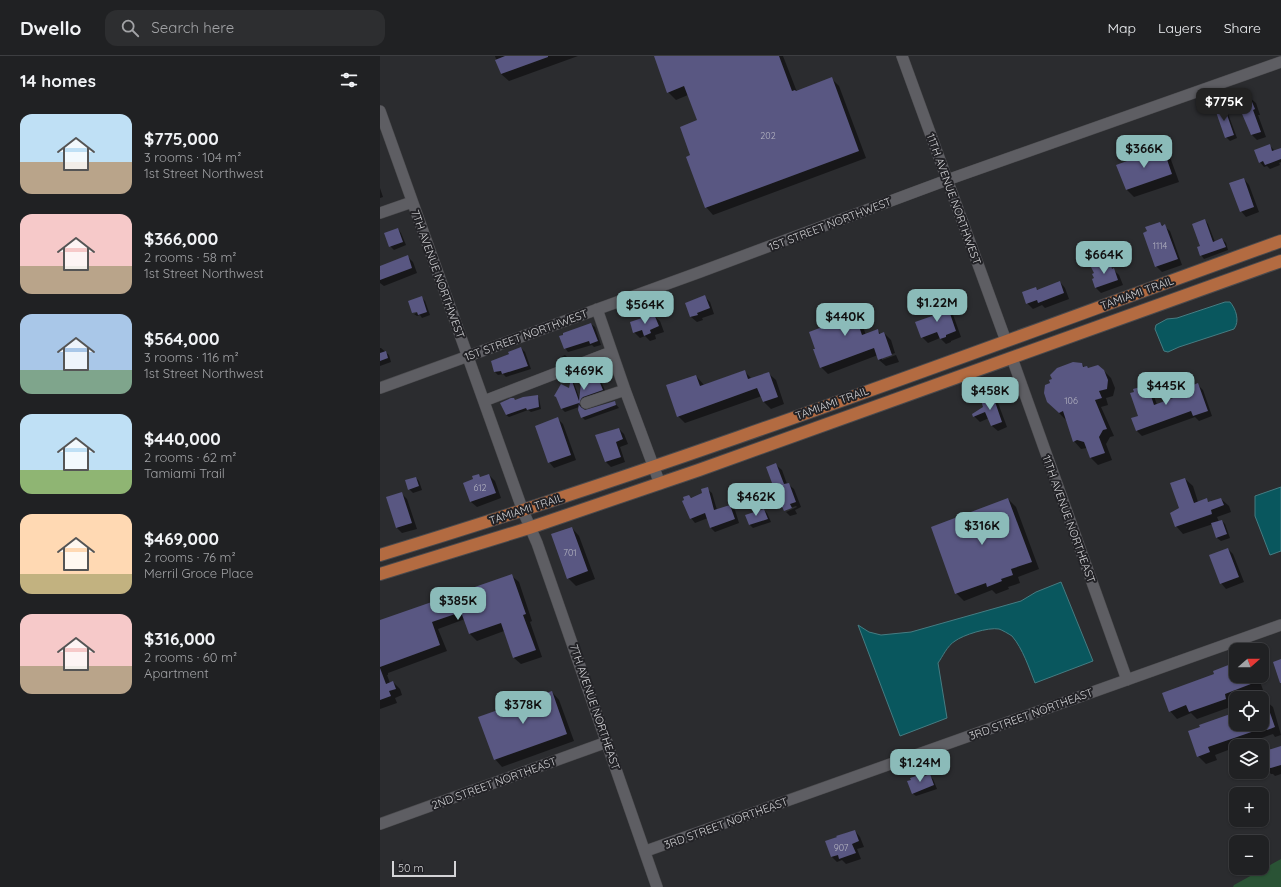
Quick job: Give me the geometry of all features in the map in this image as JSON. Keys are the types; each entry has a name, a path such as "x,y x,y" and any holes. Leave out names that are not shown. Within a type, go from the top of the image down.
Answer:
{"main road":[{"name":"TAMIAMI TRAIL","path":"382,555 523,511 654,467 1281,241"},
{"name":"TAMIAMI TRAIL","path":"380,574 529,528 660,484 1281,261"},
{"path":"1194,272 1200,290"},
{"path":"1012,358 1015,350 1020,345 1041,336 1050,325"},
{"path":"991,365 996,356 1004,350 1006,341"}],"street":[{"name":"11TH AVENUE NORTHWEST","path":"902,56 1006,341"},
{"name":"1ST STREET NORTHWEST","path":"380,388 700,272 947,180 1281,62"},
{"name":"7TH AVENUE NORTHWEST","path":"380,111 469,356 529,528"},
{"path":"380,213 412,202"},
{"path":"597,309 624,390 660,484"},
{"path":"484,402 611,352"},
{"name":"11TH AVENUE NORTHEAST","path":"1012,358 1127,680"},
{"path":"586,403 624,390"},
{"name":"7TH AVENUE NORTHEAST","path":"529,528 537,543 658,887"},
{"name":"3RD STREET NORTHEAST","path":"646,851 1281,625"},
{"name":"2ND STREET NORTHEAST","path":"380,824 607,742"}],"green space":[{"path":"1281,859 1281,887 1233,887 1252,875 1269,875 1269,866"}],"water":[{"path":"1225,302 1230,302 1234,308 1237,322 1234,329 1168,352 1164,351 1155,329 1156,325 1167,319 1177,318"},
{"path":"1281,487 1281,551 1270,555 1255,516 1255,496"},
{"path":"1061,582 1093,661 1035,683 1023,653 1012,636 999,629 982,630 970,634 952,643 947,648 938,663 947,718 900,736 858,625 869,632 881,635 911,632 1021,601 1036,592"}],"building":[{"path":"505,56 548,57 501,74 495,60"},
{"path":"654,56 779,56 792,91 796,91 832,77 859,151 705,208 686,157 690,155 680,127 697,120 684,86 667,93"},
{"path":"1250,97 1261,132 1251,135 1237,102"},
{"path":"1224,106 1234,135 1225,138 1215,109"},
{"path":"1270,144 1272,151 1281,148 1281,159 1265,165 1263,161 1259,163 1254,150"},
{"path":"1163,148 1172,174 1126,190 1116,165"},
{"path":"1244,178 1254,207 1240,212 1229,183"},
{"path":"1205,219 1213,242 1222,238 1226,247 1200,256 1197,247 1200,246 1192,224"},
{"path":"1160,222 1162,226 1165,224 1178,259 1155,267 1143,233 1147,231 1145,227"},
{"path":"398,228 403,242 389,247 384,233"},
{"path":"408,255 412,268 380,280 380,266"},
{"path":"1107,262 1108,266 1111,265 1112,269 1114,268 1118,280 1095,288 1092,279 1094,278 1092,274 1094,273 1091,267"},
{"path":"1060,281 1064,293 1038,303 1037,300 1026,304 1022,292 1036,287 1037,290"},
{"path":"705,295 710,308 697,313 698,315 690,317 685,303"},
{"path":"422,296 427,312 418,315 417,312 412,313 408,301"},
{"path":"946,302 956,331 940,339 937,332 921,338 915,322 935,315 932,307"},
{"path":"851,303 862,335 878,329 879,334 884,332 892,355 878,360 874,348 820,368 809,332 825,326 819,310 829,306 831,310"},
{"path":"654,314 659,326 650,330 651,333 644,336 642,330 633,333 630,322"},
{"path":"591,323 598,341 590,344 589,341 564,349 559,336 563,335 563,333"},
{"path":"521,347 528,366 502,374 501,371 494,372 491,361 509,354 508,352"},
{"path":"386,351 388,358 380,361 380,353"},
{"path":"1073,362 1082,363 1083,367 1087,366 1088,368 1098,365 1104,370 1108,380 1107,389 1099,391 1102,398 1095,400 1107,429 1103,430 1099,437 1105,453 1090,458 1084,442 1077,440 1073,442 1063,411 1059,413 1047,402 1044,393 1045,385 1050,383 1049,380 1052,379 1050,375 1057,368"},
{"path":"607,363 605,379 598,378 603,390 583,397 579,405 585,410 615,401 616,405 581,418 578,410 579,403 561,409 556,397 554,396 561,384 569,388 571,378 579,401 582,375 585,376 586,369 597,369 597,365"},
{"path":"745,370 748,379 769,372 778,397 763,402 757,388 677,417 666,385 696,375 700,386"},
{"path":"1198,383 1208,411 1193,416 1191,411 1136,431 1131,418 1138,416 1130,393 1134,392 1133,389 1144,386 1144,388 1148,387 1154,405 1184,394 1183,389"},
{"path":"538,395 539,407 527,410 526,408 506,415 500,403 511,398 514,398 515,400 523,397"},
{"path":"993,396 1002,422 991,426 985,412 973,417 972,414 983,407 981,400"},
{"path":"558,417 571,455 548,463 535,426"},
{"path":"619,428 623,439 616,442 621,457 605,462 595,435"},
{"path":"776,463 784,484 789,483 796,502 790,504 792,508 784,511 781,507 766,467"},
{"path":"479,474 480,477 489,474 496,493 470,502 463,483 473,479 472,476"},
{"path":"416,477 419,486 408,490 405,480"},
{"path":"1185,478 1194,503 1207,498 1208,502 1221,498 1224,505 1211,510 1212,514 1175,527 1170,513 1179,508 1170,483"},
{"path":"708,487 714,510 730,505 735,519 710,528 705,513 690,519 682,501 684,500 683,497 689,495 691,498 702,493 701,489"},
{"path":"402,492 412,523 396,528 386,497"},
{"path":"1008,498 1032,562 1011,569 1013,575 1001,579 1002,581 987,587 986,583 955,594 931,527"},
{"path":"764,509 768,519 749,525 745,515"},
{"path":"1222,520 1227,534 1216,538 1211,523"},
{"path":"572,527 588,571 567,579 551,534"},
{"path":"1228,548 1239,577 1220,584 1209,555"},
{"path":"512,574 526,614 523,615 536,650 513,658 501,623 469,634 461,612 432,622 440,645 380,667 380,620"},
{"path":"1281,659 1281,683 1280,683 1273,662"},
{"path":"1229,665 1229,683 1253,683 1229,691 1225,694 1226,699 1189,712 1186,705 1169,712 1162,693 1214,674 1213,671"},
{"path":"380,668 386,684 393,681 396,689 389,691 391,696 380,700"},
{"path":"552,691 567,734 494,760 478,717"},
{"path":"1269,710 1275,727 1269,729"},
{"path":"1229,714 1229,731 1254,731 1208,747 1210,752 1197,757 1188,731 1200,727 1199,725"},
{"path":"1281,746 1281,765 1269,768 1269,750"},
{"path":"930,774 934,785 912,794 907,781 911,780 910,778 919,775 920,778"},
{"path":"855,830 859,841 852,844 856,853 839,859 838,855 831,857 825,841"}]}
